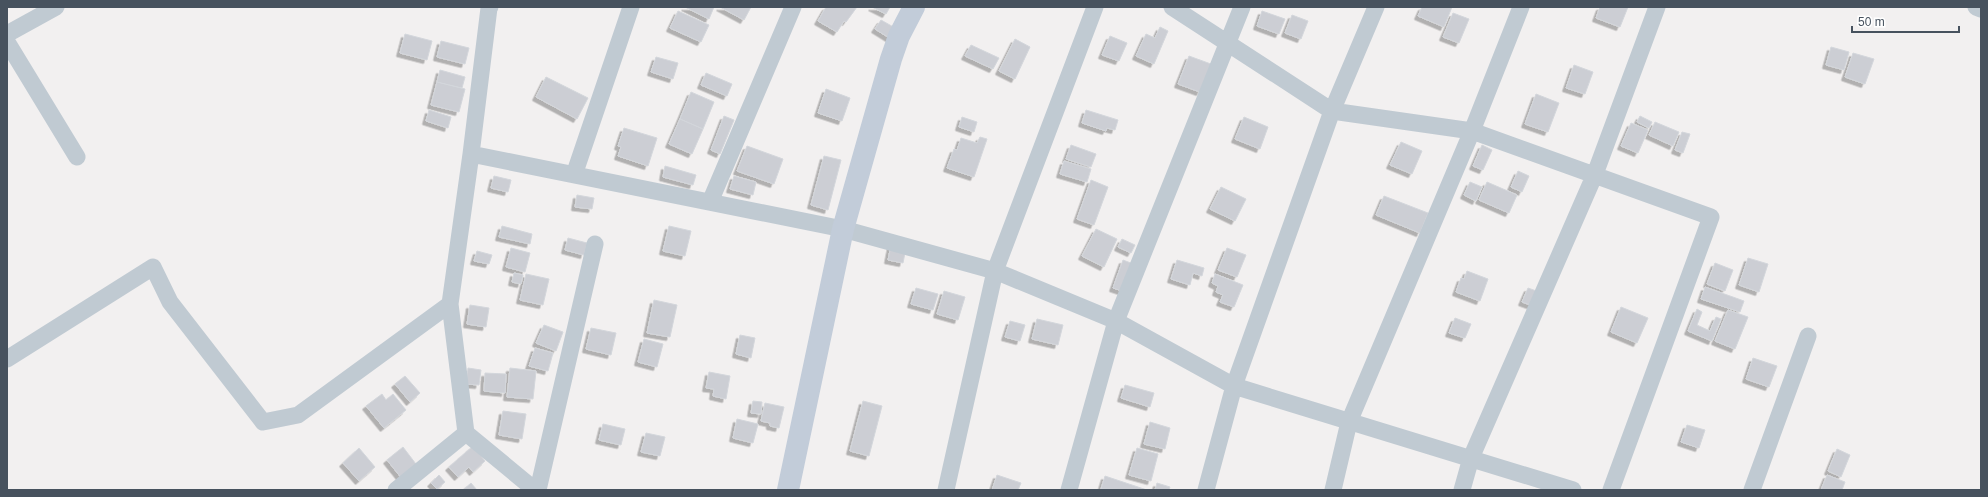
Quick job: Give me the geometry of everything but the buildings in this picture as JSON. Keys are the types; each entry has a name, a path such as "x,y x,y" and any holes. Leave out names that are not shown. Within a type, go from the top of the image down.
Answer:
{"main road":[{"path":"788,490 843,229 891,59 899,36 914,7"}],"street":[{"path":"7,34 56,7"},
{"path":"490,7 450,304 466,433 536,490 595,244"},
{"path":"574,175 631,7"},
{"path":"710,202 793,7"},
{"path":"946,490 995,272 1095,7"},
{"path":"1172,7 1332,111 1472,131 1711,217 1611,490"},
{"path":"1069,490 1116,321 1242,7"},
{"path":"1206,490 1234,386 1332,111 1376,7"},
{"path":"1333,490 1349,422 1472,131 1521,7"},
{"path":"1462,490 1471,458 1595,174 1657,7"},
{"path":"1976,7 1981,9"},
{"path":"7,42 77,157"},
{"path":"471,154 843,229 995,272 1116,321 1234,386 1573,490"},
{"path":"7,359 153,267 170,302 263,422 298,415 450,304"},
{"path":"1752,490 1808,336"},
{"path":"396,490 466,433"}]}
